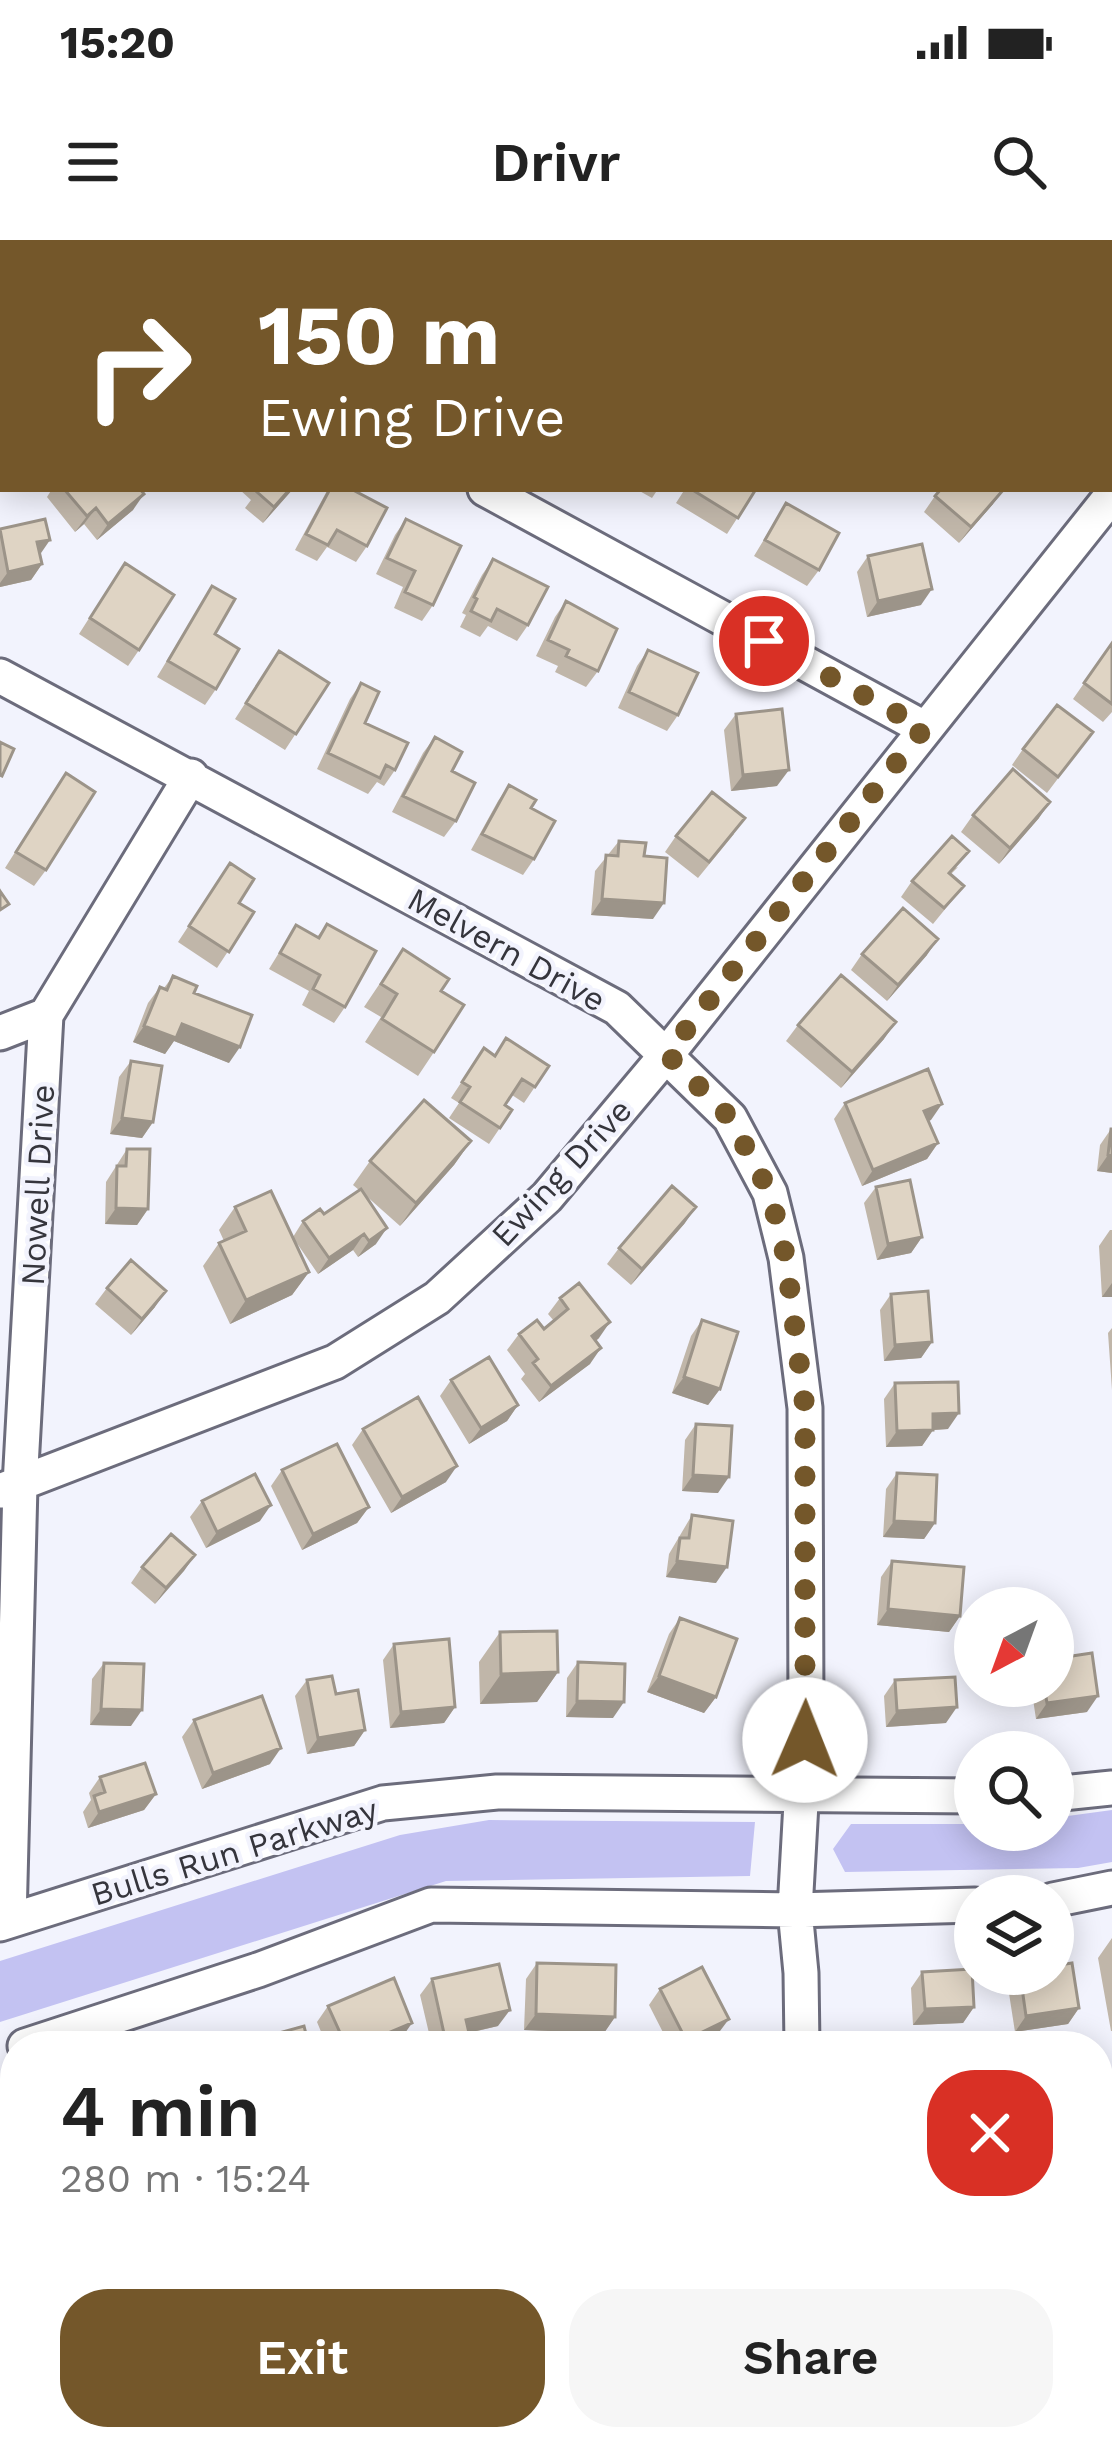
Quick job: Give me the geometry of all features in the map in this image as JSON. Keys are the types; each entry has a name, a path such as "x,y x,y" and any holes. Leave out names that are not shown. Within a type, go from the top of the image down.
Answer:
{"street":[{"path":"490,492 924,728"},
{"name":"Ewing Drive","path":"10,1488 335,1362 437,1298 547,1197 667,1054 1112,495"},
{"name":"Melvern Drive","path":"0,676 617,1008 730,1118 770,1193 786,1258 805,1408 806,1714 795,1910 802,2031"},
{"name":"Nowell Drive","path":"5,1923 10,1488 46,1016 191,776"},
{"path":"0,1033 46,1016"},
{"path":"1074,1792 1112,1788"},
{"name":"Bulls Run Parkway","path":"5,1923 382,1803 496,1792 954,1796"},
{"path":"1074,1896 1112,1888"},
{"path":"71,2031 258,1970 431,1905 795,1910 954,1906"}],"shaded area":[{"path":"1112,1810 1112,1862 1078,1868 845,1872 833,1849 851,1824 954,1824 954,1851 1074,1851 1074,1815"},
{"path":"489,1820 755,1822 750,1876 446,1881 0,2022 0,1961 400,1835"}],"building":[{"path":"67,492 144,494 108,524 96,508 87,516"},
{"path":"257,492 287,492 274,507"},
{"path":"328,492 357,492 387,508 367,546 337,530 328,545 306,534"},
{"path":"696,492 754,492 738,518"},
{"path":"938,492 1001,492 971,527 935,496"},
{"path":"786,503 839,533 819,570 765,540"},
{"path":"45,519 50,540 37,542 42,564 8,572 0,529"},
{"path":"406,519 461,546 433,605 405,592 415,571 387,558"},
{"path":"922,544 932,589 878,601 868,556"},
{"path":"493,559 548,587 528,625 497,609 491,621 471,611"},
{"path":"125,563 174,595 139,650 90,618"},
{"path":"212,586 235,599 215,634 239,649 216,689 168,661"},
{"path":"566,601 617,629 598,671 566,656 569,650 548,640"},
{"path":"1112,643 1112,704 1084,683"},
{"path":"648,650 698,673 678,715 629,692"},
{"path":"279,651 329,683 296,734 246,703"},
{"path":"361,683 379,692 365,723 408,743 395,770 386,765 380,778 328,753"},
{"path":"1057,705 1093,732 1058,777 1023,749"},
{"path":"782,709 789,770 743,775 736,714"},
{"path":"435,737 462,752 452,771 475,783 456,821 403,796"},
{"path":"0,742 14,749 2,776 0,775"},
{"path":"1013,769 1050,802 1010,848 973,815"},
{"path":"66,773 95,792 46,870 16,852"},
{"path":"509,785 536,800 531,808 555,821 534,859 482,834"},
{"path":"712,792 745,818 709,862 676,836"},
{"path":"952,836 969,851 949,873 964,886 944,908 912,881"},
{"path":"619,841 646,843 644,856 667,858 664,903 602,899 606,855 618,856"},
{"path":"230,863 254,879 239,903 254,912 229,952 189,926"},
{"path":"903,908 938,939 898,985 862,954"},
{"path":"327,924 376,951 345,1007 313,989 320,975 280,953 296,925 319,938"},
{"path":"403,949 449,979 441,991 464,1005 434,1052 382,1019 397,994 381,984"},
{"path":"841,975 896,1022 852,1072 798,1025"},
{"path":"173,976 197,986 194,993 252,1015 240,1047 182,1024 176,1038 144,1026 160,987 167,990"},
{"path":"506,1038 549,1066 535,1087 522,1079 505,1105 512,1110 500,1128 460,1102 470,1087 462,1082 484,1048 495,1056"},
{"path":"131,1061 162,1066 153,1122 122,1118"},
{"path":"928,1069 942,1104 924,1111 938,1143 873,1170 845,1103"},
{"path":"424,1100 471,1141 416,1203 370,1161"},
{"path":"127,1149 150,1149 148,1209 116,1208 117,1166 126,1166"},
{"path":"910,1180 922,1237 888,1244 876,1187"},
{"path":"672,1186 696,1207 642,1269 619,1248"},
{"path":"361,1189 387,1228 369,1241 364,1234 329,1258 303,1221 320,1209 324,1214"},
{"path":"271,1191 309,1272 246,1300 219,1243 246,1231 235,1207"},
{"path":"131,1260 166,1291 142,1319 107,1288"},
{"path":"579,1283 610,1322 592,1336 601,1348 551,1386 519,1334 537,1320 544,1329 568,1309 560,1298"},
{"path":"928,1291 932,1342 895,1345 891,1294"},
{"path":"702,1320 738,1332 720,1389 684,1377"},
{"path":"489,1357 518,1405 481,1428 451,1380"},
{"path":"958,1382 959,1413 933,1414 933,1430 897,1431 895,1383"},
{"path":"418,1397 457,1466 402,1497 363,1429"},
{"path":"696,1424 732,1426 729,1477 693,1475"},
{"path":"337,1444 369,1507 313,1534 282,1470"},
{"path":"897,1473 937,1475 935,1523 894,1521"},
{"path":"255,1474 271,1505 217,1532 202,1501"},
{"path":"692,1515 733,1521 727,1567 677,1561 680,1538 689,1538"},
{"path":"171,1534 195,1555 166,1588 142,1567"},
{"path":"892,1561 964,1567 962,1587 954,1587 954,1615 888,1609"},
{"path":"680,1618 737,1639 716,1697 659,1676"},
{"path":"557,1631 558,1672 501,1674 500,1632"},
{"path":"449,1639 455,1707 401,1712 394,1644"},
{"path":"1092,1653 1098,1696 1074,1699 1074,1656"},
{"path":"578,1662 625,1664 624,1702 577,1701"},
{"path":"104,1663 144,1664 142,1710 101,1709"},
{"path":"332,1676 336,1694 358,1690 365,1730 318,1738 307,1680"},
{"path":"954,1677 957,1707 897,1711 895,1680"},
{"path":"262,1696 281,1748 213,1773 194,1720"},
{"path":"145,1763 156,1794 99,1812 94,1796 105,1792 100,1777"},
{"path":"537,1963 616,1965 615,2017 536,2014"},
{"path":"499,1964 510,2010 466,2020 469,2031 443,2031 432,1979"},
{"path":"702,1967 729,2019 704,2031 681,2031 660,1989"},
{"path":"954,1970 954,1995 973,1995 974,2007 925,2009 922,1972"},
{"path":"1074,1976 1079,2008 1026,2016 1023,1995 1074,1995"},
{"path":"394,1978 412,2023 393,2031 339,2031 328,2006"}],"route":[{"path":"764,641 924,728 667,1054 730,1118 770,1193 786,1258 805,1408 805,1740"}]}
